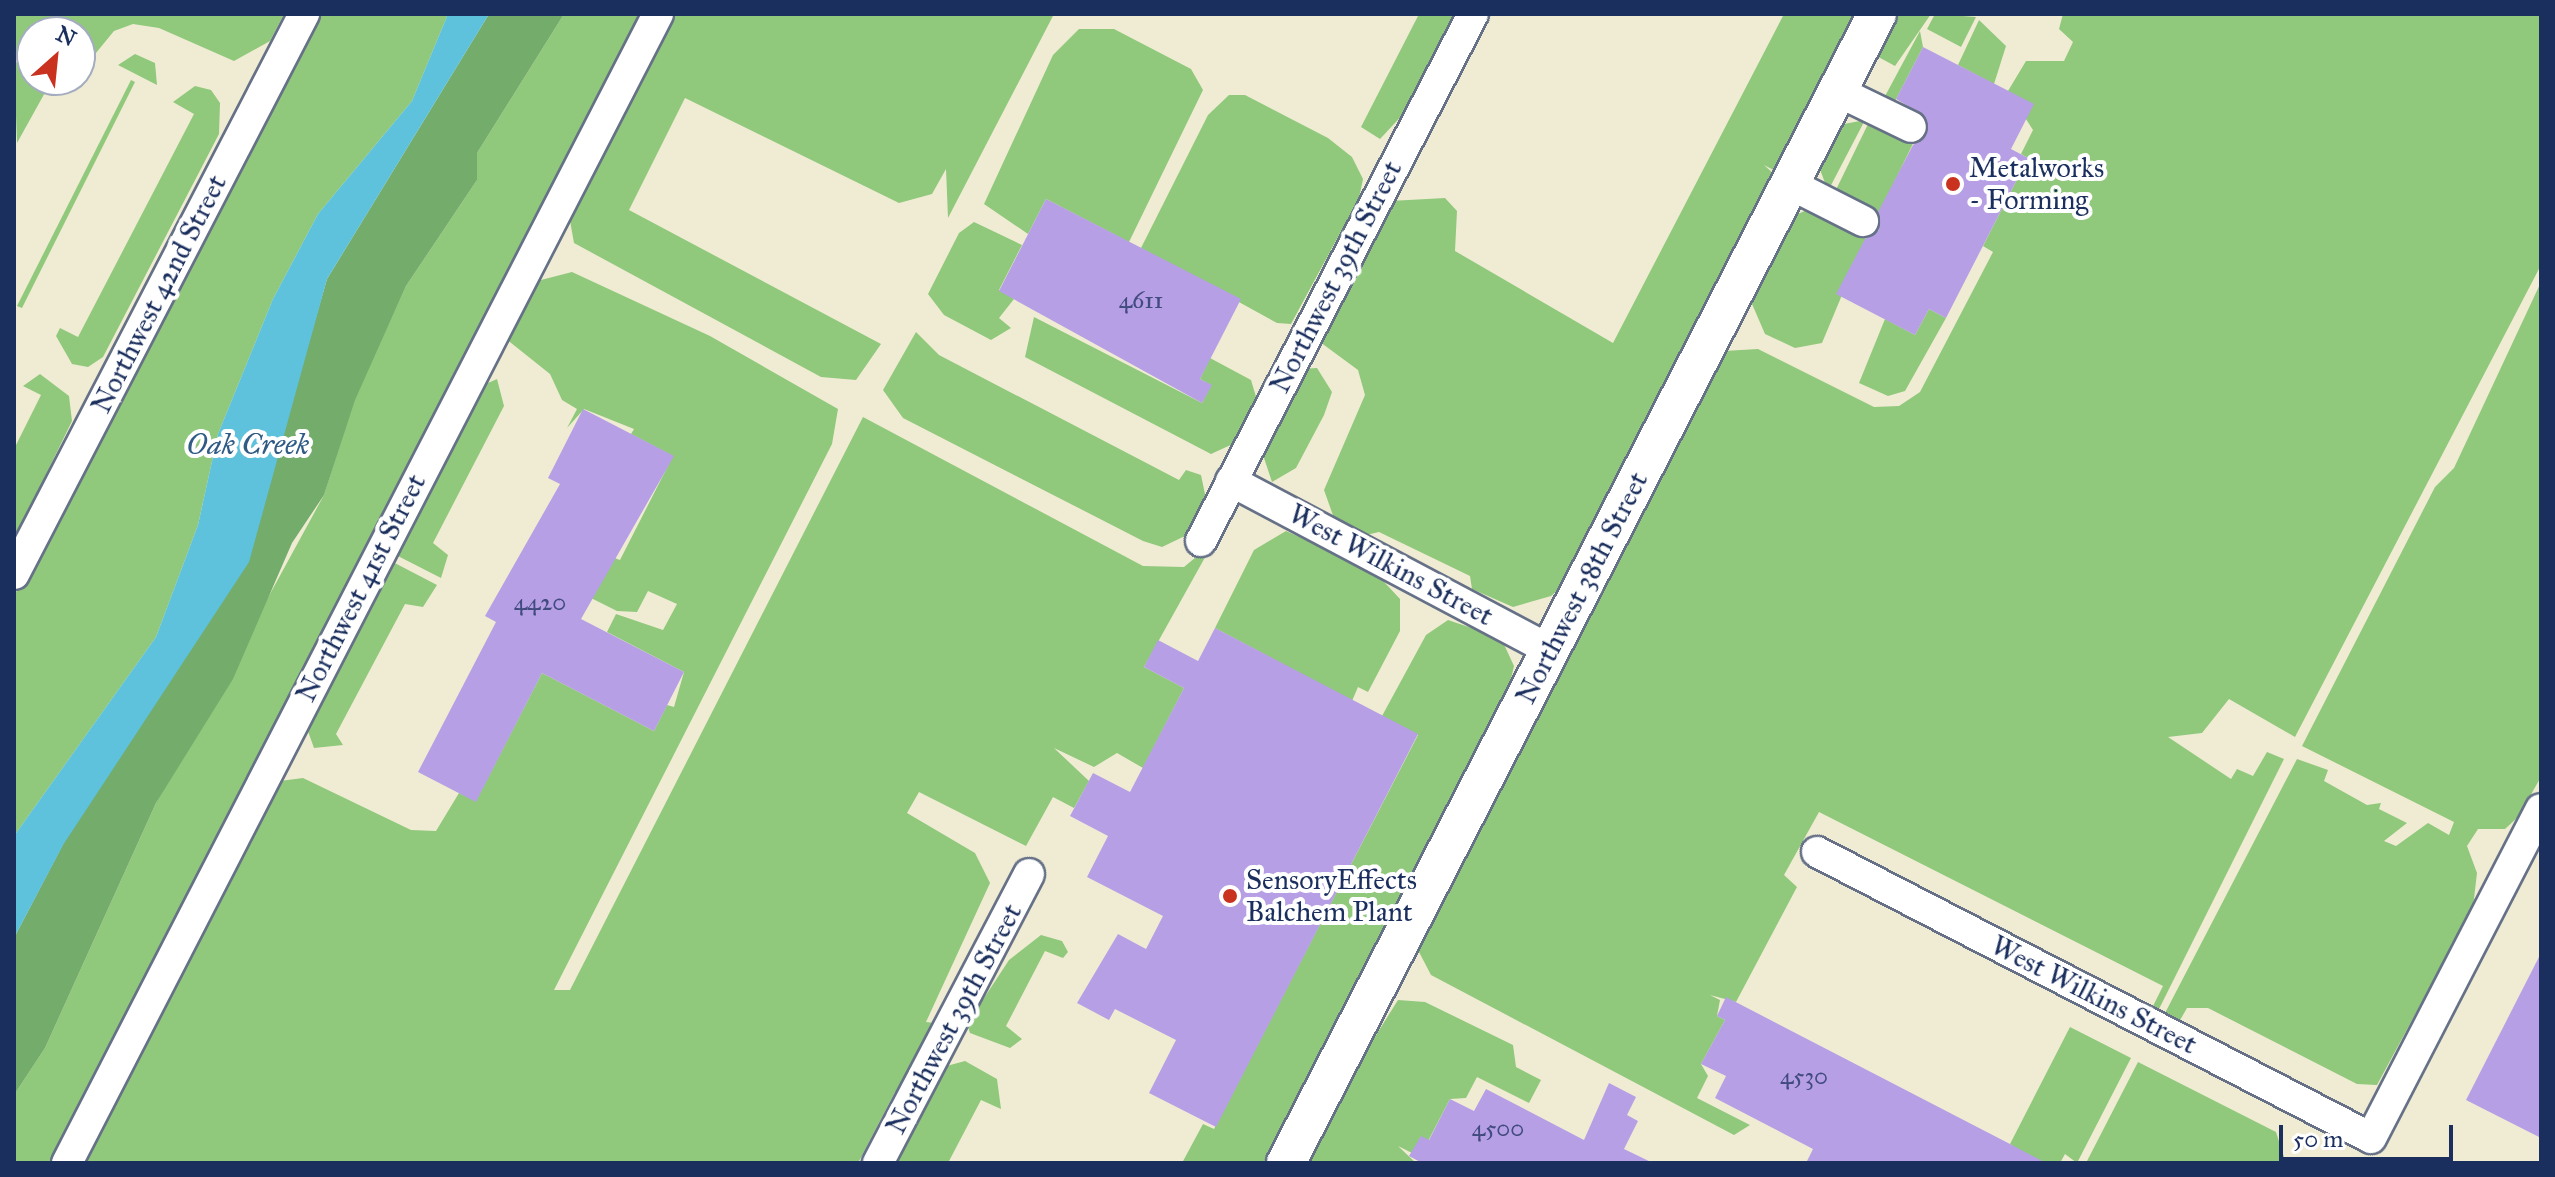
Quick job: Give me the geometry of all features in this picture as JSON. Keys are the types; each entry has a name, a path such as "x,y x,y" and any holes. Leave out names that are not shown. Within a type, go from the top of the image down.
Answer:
{"main road":[{"name":"Northwest 38th Street","path":"1286,1163 1877,14"}],"street":[{"name":"Northwest 42nd Street","path":"14,574 304,14"},
{"name":"Northwest 41st Street","path":"67,1163 658,14"},
{"name":"Northwest 39th Street","path":"1201,541 1473,14"},
{"path":"1837,91 1911,127"},
{"path":"1790,184 1863,221"},
{"name":"West Wilkins Street","path":"1231,481 1550,650"},
{"name":"West Wilkins Street","path":"1817,852 2371,1138 2541,809"},
{"name":"Northwest 39th Street","path":"878,1163 1029,874"}],"green space":[{"path":"14,14 284,14 270,41 234,61 159,28 133,24 114,31 96,53 96,16 16,16 14,53"},
{"path":"314,14 448,14 412,101 318,214 273,299 218,434 198,525 156,637 14,836 14,596"},
{"path":"489,14 564,14 477,153 477,180 406,286 355,400 324,495 292,543 233,679 156,803 45,1048 14,1095 14,938 288,414 327,279"},
{"path":"564,14 644,14 51,1163 14,1163 14,1095 45,1048 156,803 324,495 354,400 406,286 477,180 477,153"},
{"path":"672,14 1054,14 948,218 946,169 932,194 899,203 685,98 629,210 881,344 856,380 821,377 574,243 569,215"},
{"path":"1419,14 1457,14 1408,109 1380,139 1361,127"},
{"path":"1784,14 1856,14 1777,172 1764,165 1775,175 1564,585 1551,596 1513,607 1472,589 1470,576 1379,532 1366,535 1335,521 1324,490 1365,395 1358,370 1320,342 1390,201 1445,198 1457,211 1455,251 1613,343"},
{"path":"1892,14 1931,14 1895,66 1871,53"},
{"path":"1935,14 1976,17 1961,47 1927,29"},
{"path":"2063,14 2541,14 2541,265 2295,737 2229,699 2202,733 2168,737 2231,779 2237,769 2253,776 2267,752 2284,759 2158,1011 2152,1008 2163,986 1819,812 1784,875 1797,887 1736,1002 1710,995 1720,1000 1717,1016 1725,1020 1701,1064 1708,1076 1697,1098 1750,1125 1734,1135 1431,975 1418,950 1421,929 1724,351 1758,349 1874,407 1899,406 1920,392 1993,252 1983,246 2028,158 2021,154 2033,130 2008,91 2026,61 2064,61 2073,42 2059,29"},
{"path":"1979,20 2006,46 1994,84 1958,65"},
{"path":"1079,29 1114,29 1191,69 1203,90 1129,242 1046,199 1028,234 984,204 1053,55"},
{"path":"1920,31 1923,47 1893,105 1884,98"},
{"path":"135,54 155,63 157,85 118,65"},
{"path":"14,61 16,96 43,96 17,143"},
{"path":"131,80 135,82 22,308 17,306"},
{"path":"195,86 211,90 220,103 219,134 103,357 88,367 72,364 56,336 60,328 78,337 194,114 173,102"},
{"path":"1229,95 1245,95 1328,138 1352,157 1363,179 1359,198 1291,324 1277,323 1141,248 1208,115"},
{"path":"1865,120 1828,191 1818,164 1839,125"},
{"path":"1870,120 1914,141 1877,217 1833,195"},
{"path":"1807,210 1867,235 1822,343 1795,348 1765,334 1749,297 1791,217"},
{"path":"974,222 1022,245 999,290 1014,299 999,318 1011,328 991,340 944,315 928,294 959,233"},
{"path":"572,272 710,336 838,409 832,444 554,990 570,990 863,417 1143,566 1184,567 1213,543 1144,667 1184,688 1143,768 1117,753 1094,767 1054,748 1089,781 1074,808 1053,797 1026,846 919,792 907,813 975,853 990,883 926,1022 935,1023 902,1095 895,1092 858,1163 77,1163 280,781 303,778 411,830 436,831 459,793 476,801 542,673 654,731 667,705 674,707 684,672 607,632 616,614 663,630 677,604 648,591 637,612 617,611 591,598 612,557 620,560 673,456 631,434 634,429 584,409 567,428 577,409 562,400 550,374 506,339 537,281"},
{"path":"2541,282 2541,777 2518,817 2505,829 2478,829 2467,846 2477,873 2473,907 2377,1085 2357,1084 2208,1008 2187,1008 2179,1022 2164,1015 2297,759 2328,770 2324,781 2367,805 2381,803 2379,809 2407,823 2384,841 2396,846 2428,823 2449,835 2454,822 2302,746 2435,487 2454,468"},
{"path":"1929,309 1946,318 1905,391 1888,396 1859,383 1885,319 1915,335"},
{"path":"1034,317 1202,403 1211,385 1200,379 1210,358 1251,380 1257,400 1235,443 1211,454 1025,357"},
{"path":"916,332 939,355 1179,480 1186,470 1201,475 1206,499 1187,535 1162,547 1143,541 903,418 883,390"},
{"path":"1317,368 1332,392 1324,415 1296,468 1272,482 1262,452 1301,369"},
{"path":"40,374 69,396 72,421 14,540 14,449 41,395 23,386"},
{"path":"497,379 504,406 433,543 448,555 441,578 392,553 479,387"},
{"path":"1286,531 1373,570 1400,599 1400,631 1368,692 1358,687 1352,701 1215,628 1254,550"},
{"path":"389,560 437,585 423,607 405,604 336,734 343,745 314,748 305,723"},
{"path":"1448,620 1501,638 1514,666 1506,700 1266,1163 1182,1163 1203,1124 1214,1129 1418,735 1382,716 1426,635"},
{"path":"1041,935 1062,941 1068,952 1063,958 1045,951 1006,1026 1022,1039 1010,1048 970,1033 967,1024 1009,960"},
{"path":"1398,1000 1425,1002 1513,1045 1516,1067 1541,1080 1529,1103 1477,1077 1466,1098 1450,1099 1427,1143 1420,1137 1418,1156 1398,1146 1416,1163 1296,1163"},
{"path":"2070,1027 2131,1058 2077,1163 2065,1154 2060,1163 2037,1163 2010,1144"},
{"path":"965,1061 997,1079 1001,1109 981,1100 948,1163 893,1163 943,1067"},
{"path":"2138,1062 2276,1132 2286,1163 2086,1163"}],"water":[{"name":"Oak Creek","path":"448,14 489,14 327,279 249,562 63,845 14,938 14,836 156,637 198,525 218,434 273,299 318,214 412,101"}],"building":[{"name":"Metalworks - Forming","path":"1923,47 2034,104 2011,149 2028,158 1946,318 1929,309 1915,335 1836,294 1865,239 1879,230 1878,212 1913,145 1927,134 1925,116 1896,99"},
{"path":"1046,199 1241,299 1200,379 1212,385 1202,403 999,291"},
{"path":"583,409 674,456 581,619 684,672 654,731 542,673 476,802 418,772 496,622 485,616 560,484 548,478"},
{"name":"SensoryEffects Balchem Plant","path":"1215,628 1418,734 1216,1127 1149,1093 1176,1040 1115,1009 1109,1020 1077,1003 1118,934 1146,949 1163,916 1087,877 1108,836 1070,816 1093,773 1130,792 1184,688 1144,667 1158,640 1198,661"},
{"path":"2541,953 2541,1138 2466,1100"},
{"path":"1726,997 2046,1163 1806,1163 1813,1149 1715,1098 1726,1076 1701,1064 1725,1020 1717,1016"},
{"path":"1609,1083 1636,1097 1627,1115 1638,1121 1624,1149 1653,1163 1422,1163 1409,1156 1421,1136 1429,1140 1450,1099 1474,1111 1486,1089 1584,1140"}],"place":[{"name":"Metalworks - Forming","path":"1953,184"},
{"name":"SensoryEffects Balchem Plant","path":"1230,896"}]}
